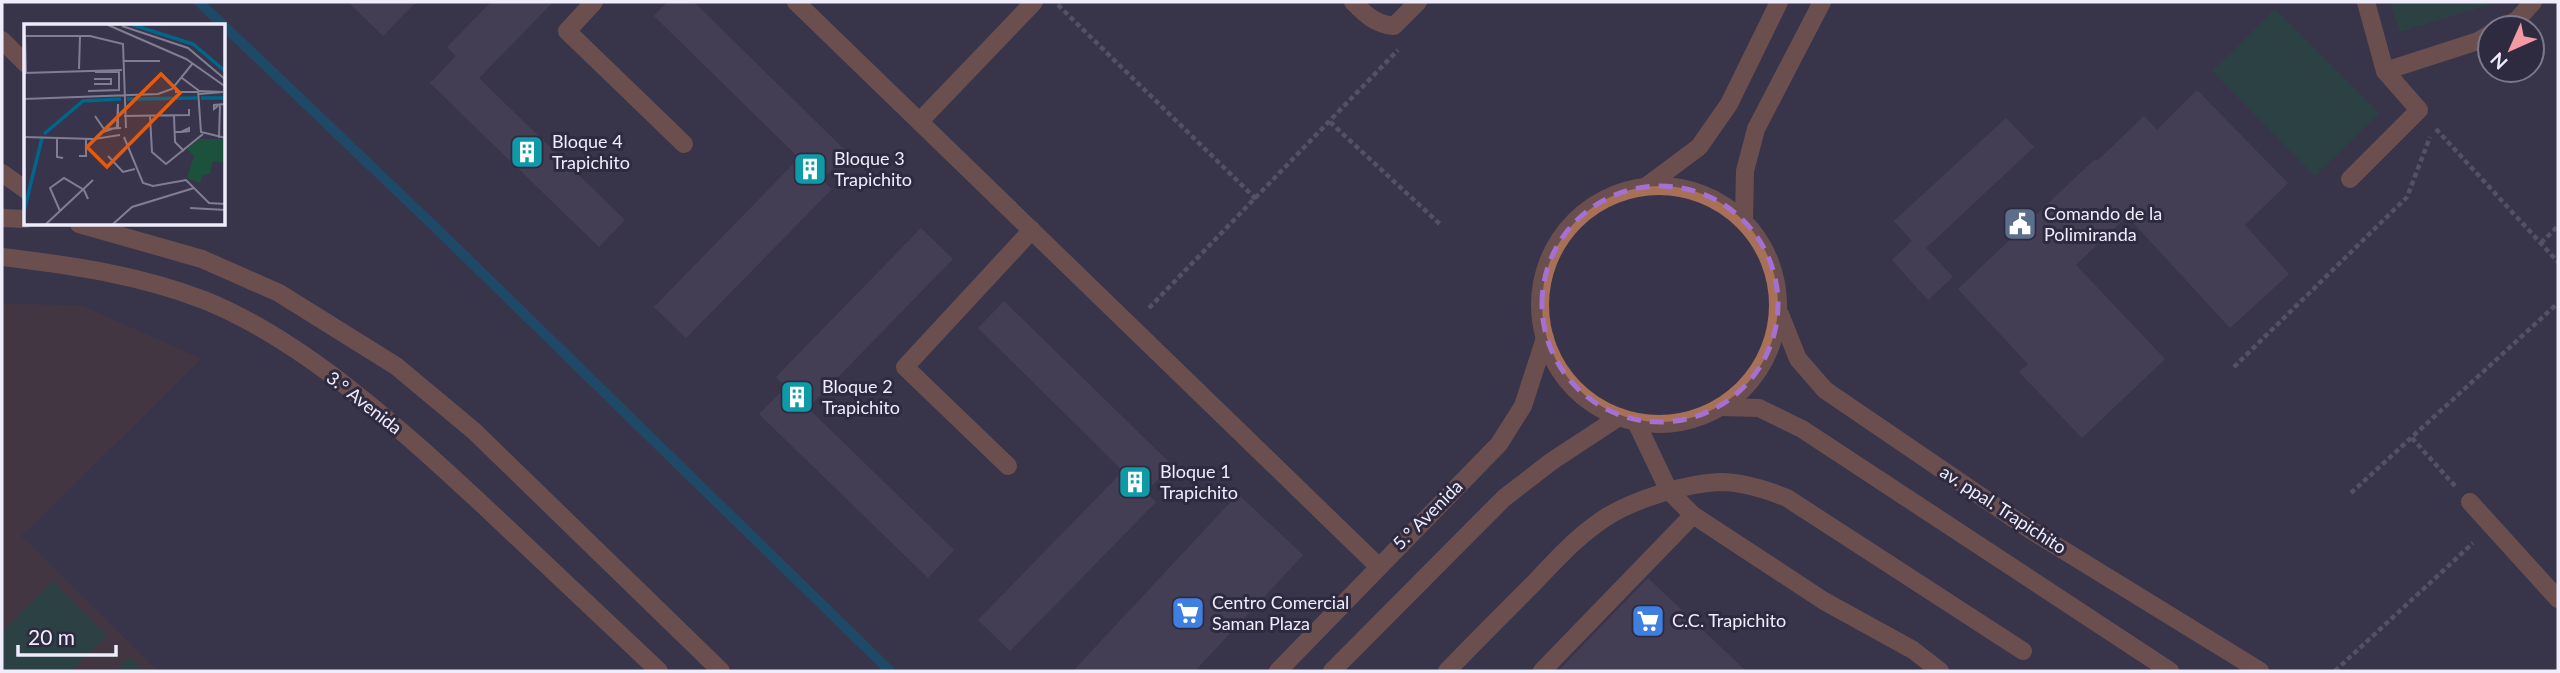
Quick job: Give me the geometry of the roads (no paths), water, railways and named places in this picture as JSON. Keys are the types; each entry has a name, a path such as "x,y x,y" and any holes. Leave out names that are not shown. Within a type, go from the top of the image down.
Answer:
{"street":[{"path":"594,2 567,30 684,144"},
{"path":"796,2 1378,566"},
{"path":"920,121 1034,2"},
{"path":"1353,2 1371,20 1394,26 1418,2"},
{"path":"1648,185 1699,147 1729,104 1779,2"},
{"path":"1744,220 1745,171 1756,129 1822,2"},
{"path":"2350,179 2419,110 2385,71 2366,2"},
{"path":"2,40 24,62"},
{"path":"2385,71 2476,42"},
{"path":"2,173 24,189"},
{"path":"1648,185 1683,187 1716,199 1744,220 1764,247 1777,280 1780,314 1772,348 1755,378 1721,407 1702,417 1669,424 1628,420 1594,404 1572,386 1556,364 1545,338 1540,308 1542,278 1553,250 1569,225 1592,205 1619,191 1648,185"},
{"path":"2,218 24,219"},
{"path":"86,226 202,259 266,287 337,327 397,366 474,431 721,671"},
{"path":"1008,466 905,367 1032,230"},
{"name":"3.° Avenida","path":"2,257 66,265 141,279 205,301 267,332 343,383 422,449 659,671"},
{"name":"av. ppal. Trapichito","path":"1780,314 1798,359 1825,390 2029,529 2260,671"},
{"name":"5.° Avenida","path":"1278,671 1499,444 1523,406 1545,338"},
{"path":"1721,407 1759,408 1802,429 2170,671"},
{"path":"1628,420 1669,491 1693,515 1824,601 1913,650 1940,671"},
{"path":"1332,671 1504,498 1552,461 1628,420"},
{"path":"1447,671 1587,531 1608,516 1634,503 1669,491 1718,482 1742,484 1787,498 2022,651"},
{"path":"2470,502 2558,599"},
{"path":"1542,671 1693,515"}],"waterway":[{"path":"199,2 222,24"},
{"path":"226,28 437,229 890,671"}],"place":[{"name":"Bloque 4 Trapichito","path":"527,152"},
{"name":"Bloque 3 Trapichito","path":"810,169"},
{"name":"Comando de la Polimiranda","path":"2020,224"},
{"name":"Bloque 2 Trapichito","path":"797,397"},
{"name":"Bloque 1 Trapichito","path":"1135,482"},
{"name":"Centro Comercial Saman Plaza","path":"1188,613"},
{"name":"C.C. Trapichito","path":"1648,621"}]}
